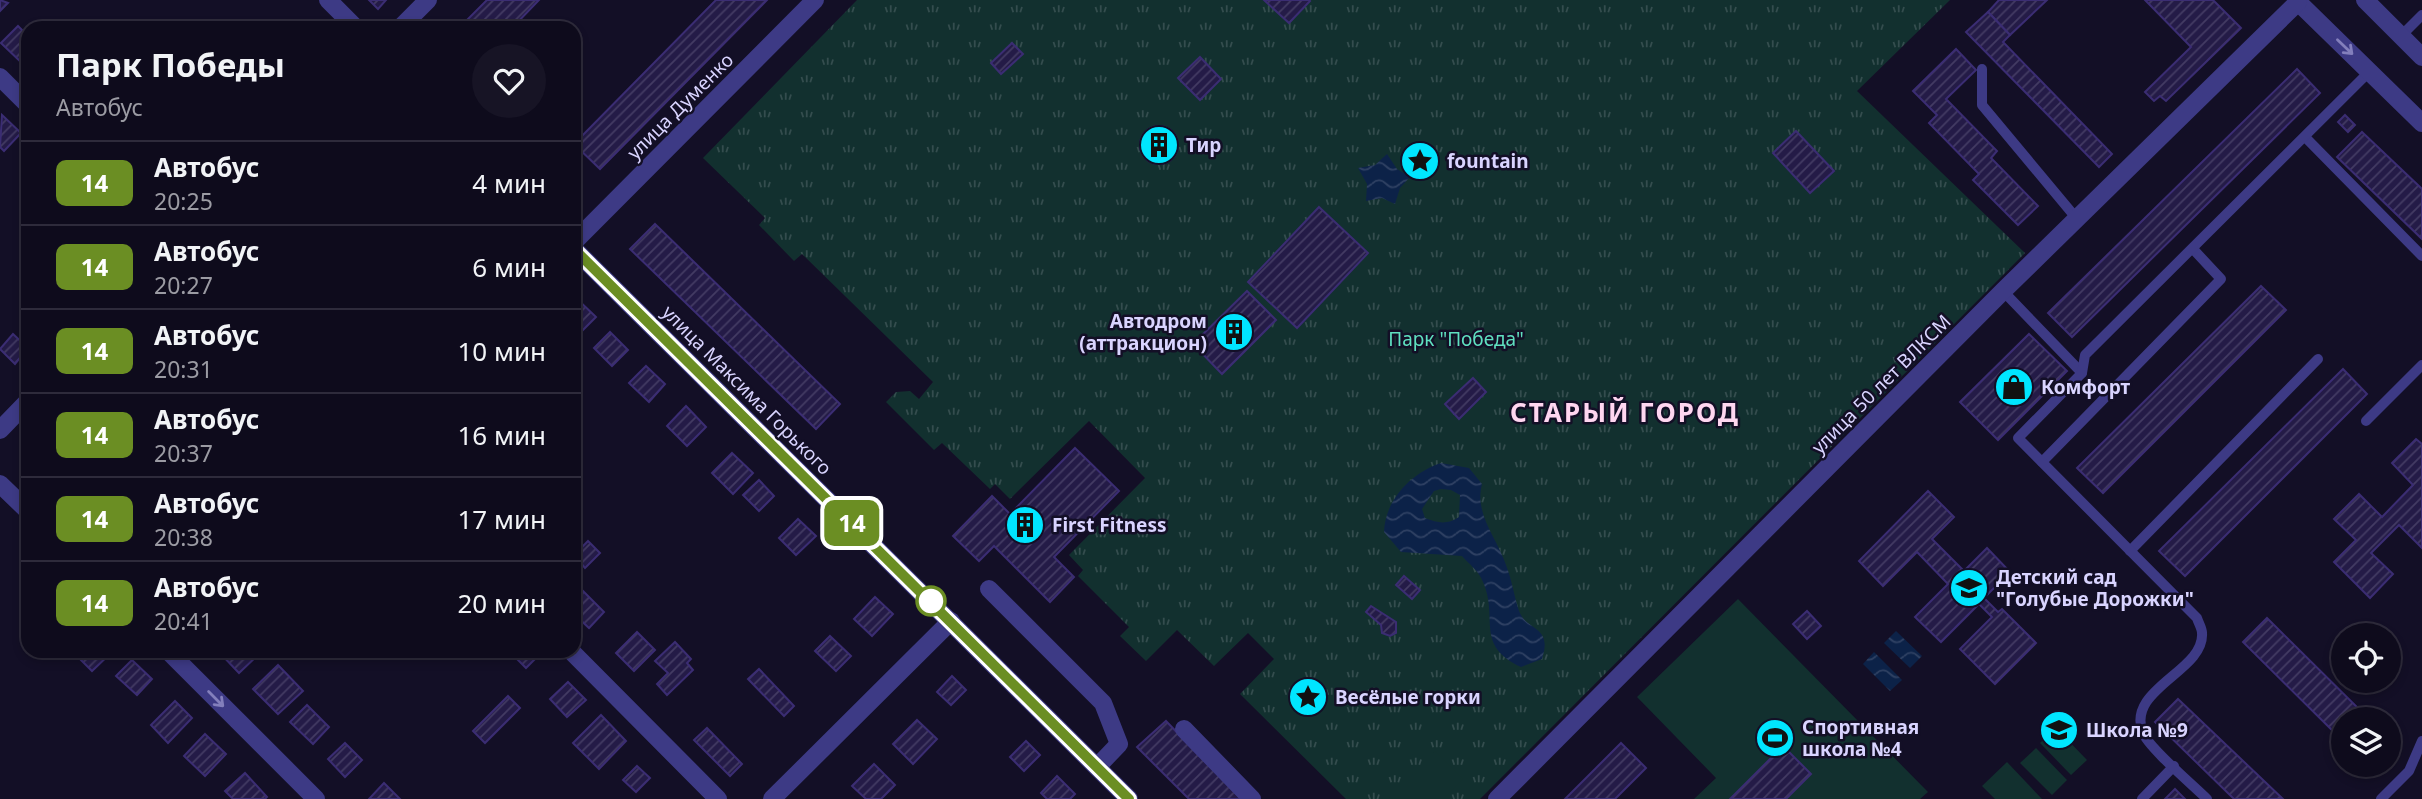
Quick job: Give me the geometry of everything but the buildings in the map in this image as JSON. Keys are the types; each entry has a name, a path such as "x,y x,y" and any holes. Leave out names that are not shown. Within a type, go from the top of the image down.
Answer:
{"street":[{"path":"328,0 349,21"},
{"path":"407,21 428,0"},
{"name":"улица Думенко","path":"581,235 815,0"},
{"path":"2365,0 2422,57"},
{"path":"2297,1 2422,123"},
{"name":"улица 50 лет ВЛКСМ","path":"1497,799 2297,1"},
{"path":"0,77 21,98"},
{"name":"улица Максима Горького","path":"581,256 1129,799"},
{"path":"0,430 21,408"},
{"path":"0,484 21,505"},
{"path":"989,589 1103,703 1119,744 1097,767"},
{"path":"772,799 951,621"},
{"path":"175,658 316,799"},
{"path":"578,658 718,799"},
{"path":"1184,729 1252,799"}],"lane":[{"path":"2401,36 2422,15"},
{"path":"1982,69 1982,105 2077,219"},
{"path":"2207,799 2144,736 2140,721 2142,706 2198,649 2202,633 2197,618 2018,438 2082,373 2085,355 2306,138 2370,71"},
{"path":"2306,138 2422,256"},
{"path":"2042,462 2221,279 2193,249"},
{"path":"2003,292 2082,373"},
{"path":"2130,551 2318,359"},
{"path":"2366,421 2422,365"},
{"path":"2381,799 2409,771 2422,741"},
{"path":"2142,799 2174,765"}],"green space":[{"name":"Парк \"Победа\"","path":"857,0 1950,0 1857,91 2025,253 1480,799 1346,799 1240,694 1274,659 1248,633 1214,666 1177,630 1146,661 1120,636 1129,627 1078,576 1083,570 1069,555 1145,478 1089,421 1010,499 995,484 990,489 942,443 934,450 886,402 896,392 910,391 919,399 933,382 802,254 794,261 759,225 765,218 703,158"},
{"name":"Спортивная школа №4","path":"1738,599 1928,792 1920,799 1694,799 1716,778 1637,697"},
{"path":"2056,728 2087,760 2071,775 2040,743"},
{"path":"2036,748 2067,780 2052,795 2020,763"},
{"path":"1435,751 1463,779 1443,799 1388,799"},
{"path":"2007,762 2042,799 1995,799 1982,786"}],"water":[{"path":"1387,154 1397,169 1410,177 1400,188 1395,204 1382,198 1366,201 1367,184 1358,168 1375,165"},
{"path":"1441,463 1469,468 1482,484 1480,495 1484,516 1506,565 1519,611 1528,623 1542,634 1542,659 1521,667 1497,650 1490,630 1489,607 1483,582 1462,556 1401,552 1384,532 1389,509 1402,489","holes":["1451,490 1460,495 1459,517 1442,522 1425,518 1422,509 1434,491"]},
{"path":"1896,631 1922,656 1910,668 1884,643"},
{"path":"1874,652 1902,680 1890,691 1863,664"}],"bus line":[{"name":"14","path":"581,256 1129,799"}],"place":[{"name":"Тир","path":"1159,145"},
{"name":"fountain","path":"1420,161"},
{"name":"Автодром (аттракцион)","path":"1234,332"},
{"name":"Комфорт","path":"2014,387"},
{"name":"First Fitness","path":"1025,525"},
{"name":"Детский сад \"Голубые Дорожки\"","path":"1969,588"},
{"name":"Весёлые горки","path":"1308,697"},
{"name":"Школа №9","path":"2059,730"},
{"name":"Спортивная школа №4","path":"1775,738"}],"district":[{"name":"СТАРЫЙ ГОРОД","path":"1625,413"}]}
